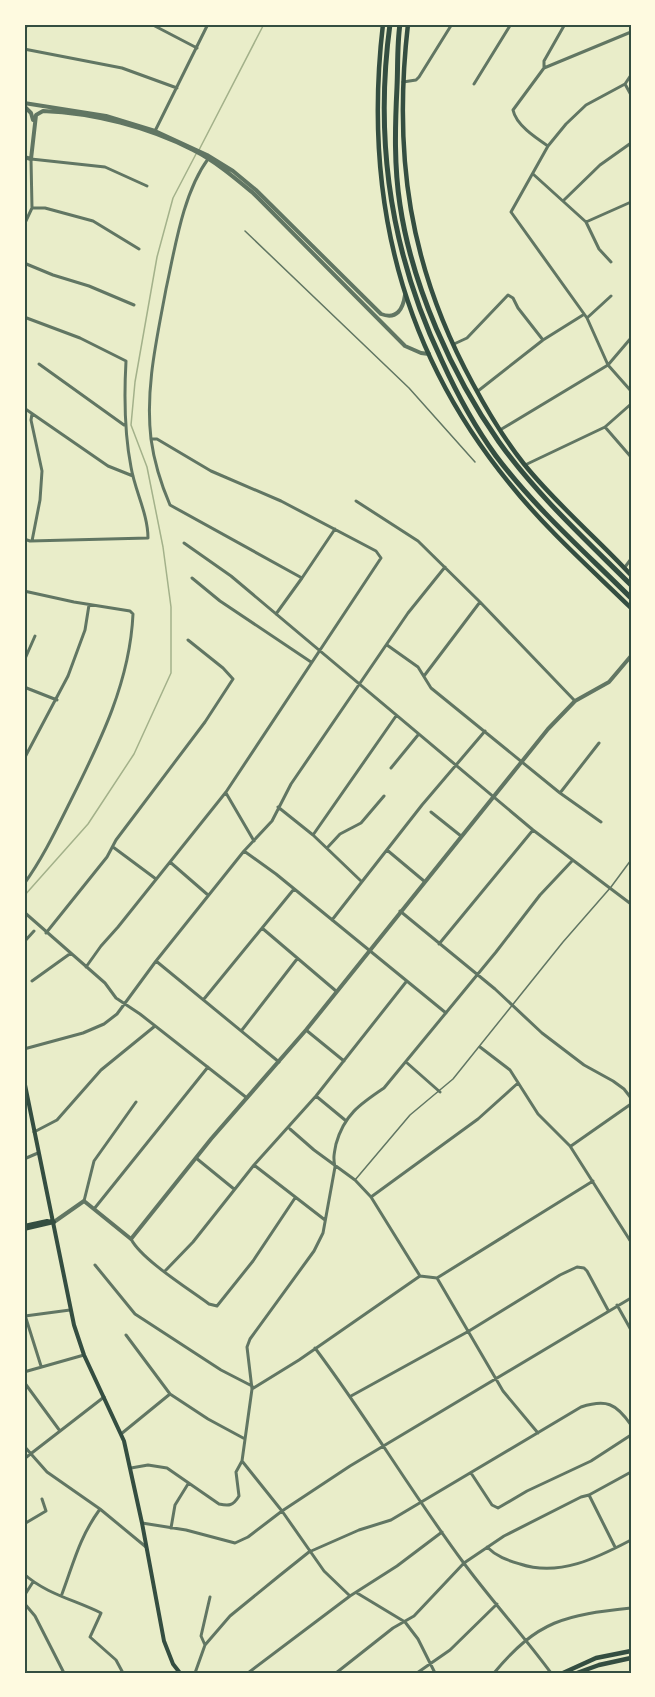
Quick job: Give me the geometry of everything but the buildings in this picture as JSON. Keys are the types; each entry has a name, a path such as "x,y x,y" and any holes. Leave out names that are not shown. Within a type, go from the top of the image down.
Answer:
{"highway":[{"path":"390,24 384,100 387,171 399,242 417,306 462,402 495,455 531,498 631,598"},
{"path":"400,24 394,137 400,206 407,240 443,342 470,396 510,457 560,514 631,585"}],"main road":[{"path":"383,24 376,112 381,183 392,249 405,295 429,354 464,418 511,485 563,541 631,608"},
{"path":"408,24 402,83 405,177 416,240 435,306 477,392 525,465 539,482 630,573"},
{"path":"24,1080 70,1310 84,1355 121,1434 131,1468 167,1652 180,1673"},
{"path":"24,1227 46,1221 54,1222"},
{"path":"24,1227 54,1222"},
{"path":"563,1673 596,1659 629,1651 629,1659 599,1665 577,1673"}],"street":[{"path":"24,32 27,24"},
{"path":"151,24 197,48"},
{"path":"155,131 208,24"},
{"path":"402,83 416,80 419,77 452,24"},
{"path":"474,84 512,24"},
{"path":"544,69 544,61 565,24"},
{"path":"548,146 519,123 513,110 544,69 631,32"},
{"path":"24,49 122,68 177,88"},
{"path":"631,75 625,84 586,105 571,118 548,146 511,212 587,318 608,365 631,391"},
{"path":"625,84 631,95"},
{"path":"24,105 97,114 155,131 181,143 233,171 256,190 381,314 390,316 396,314 402,309 405,295"},
{"path":"24,105 32,115 34,123"},
{"path":"24,225 32,208 31,159 34,123 36,115 40,112 69,113 107,120 181,143"},
{"path":"563,200 600,165 631,143"},
{"path":"207,157 253,193 405,346 429,354"},
{"path":"207,157 189,198 175,246 152,368 151,439 157,467 170,505 302,578"},
{"path":"24,158 105,167 147,186"},
{"path":"533,174 586,222 599,249 610,262"},
{"path":"586,222 630,204"},
{"path":"32,208 45,208 93,221 140,249"},
{"path":"24,263 134,305"},
{"path":"452,344 462,342 467,338 508,295 513,298 543,340"},
{"path":"587,318 610,296"},
{"path":"477,392 543,340 583,315"},
{"path":"24,317 80,338 126,361 124,425 133,476 148,528 148,538 32,541 24,539"},
{"path":"500,430 608,365 631,338"},
{"path":"39,364 124,425"},
{"path":"525,465 605,427 631,404"},
{"path":"24,408 108,466 133,476"},
{"path":"32,414 31,420 42,471 40,500 32,541"},
{"path":"605,427 631,457"},
{"path":"86,967 226,792 381,558 376,552 281,501 211,471 158,439 151,439"},
{"path":"356,501 418,541 575,701"},
{"path":"276,614 335,529"},
{"path":"184,543 231,576 532,830 631,904"},
{"path":"625,567 631,559"},
{"path":"24,1049 64,1040 104,1024 117,1014 208,895 272,821 291,784 408,613 445,567"},
{"path":"192,578 220,601 311,662"},
{"path":"24,591 130,611 133,614 132,633 123,680 108,721 80,784 34,870 24,884"},
{"path":"424,676 480,602"},
{"path":"24,759 57,700 83,639 89,605"},
{"path":"24,662 35,636"},
{"path":"46,933 107,857 116,840 205,722 233,680 223,668 188,640"},
{"path":"387,645 418,667 431,688 560,793 601,822"},
{"path":"131,1239 196,1158 306,1030 424,881 565,710 575,701 609,682 631,657"},
{"path":"24,687 57,700"},
{"path":"313,835 396,716"},
{"path":"332,920 361,881 486,731"},
{"path":"391,768 418,735"},
{"path":"560,793 599,743"},
{"path":"226,792 254,841"},
{"path":"327,848 340,834 361,824 384,796"},
{"path":"278,807 313,835 361,881"},
{"path":"431,812 461,836"},
{"path":"439,944 532,830"},
{"path":"113,847 156,879"},
{"path":"387,850 424,881"},
{"path":"244,851 446,1013"},
{"path":"131,1468 158,1465 173,1472 219,1504 228,1506 239,1497 236,1472 242,1461 252,1388 247,1347 250,1339 314,1251 322,1233 335,1167 332,1158 345,1120 365,1100 384,1088 540,895 572,861"},
{"path":"170,862 208,895"},
{"path":"204,999 294,889"},
{"path":"400,911 542,1033 584,1065 613,1081 631,1098"},
{"path":"24,912 105,983 116,998 247,1098"},
{"path":"262,927 336,991"},
{"path":"24,942 34,931"},
{"path":"32,981 71,953"},
{"path":"242,1030 297,959"},
{"path":"156,961 279,1062"},
{"path":"165,1271 192,1242 254,1165 316,1096 406,982"},
{"path":"34,1132 57,1120 101,1070 154,1026"},
{"path":"306,1030 344,1061"},
{"path":"480,1047 510,1070 538,1114 570,1146 631,1242"},
{"path":"406,1062 440,1092"},
{"path":"94,1209 208,1067"},
{"path":"371,1197 478,1119 518,1083"},
{"path":"316,1096 345,1120"},
{"path":"24,1104 29,1102"},
{"path":"54,1222 84,1201 94,1161 136,1102"},
{"path":"570,1146 631,1104"},
{"path":"289,1128 354,1180 371,1197 420,1276"},
{"path":"24,1160 38,1153"},
{"path":"196,1158 234,1189"},
{"path":"254,1165 325,1220"},
{"path":"252,1388 290,1367 420,1276 437,1278 593,1181"},
{"path":"84,1201 131,1239 136,1248 165,1271 209,1304 217,1306 253,1261 295,1198"},
{"path":"95,1265 135,1314 252,1388"},
{"path":"351,1396 469,1331 577,1267 587,1271 608,1310"},
{"path":"437,1278 510,1401 538,1433"},
{"path":"142,1523 171,1527 235,1543 248,1537 282,1511 350,1466 631,1298"},
{"path":"617,1305 631,1330"},
{"path":"41,1366 24,1315 70,1310"},
{"path":"126,1335 170,1394 208,1419 245,1439"},
{"path":"315,1348 351,1396 464,1563 551,1673"},
{"path":"24,1372 84,1355"},
{"path":"24,1382 60,1431"},
{"path":"121,1434 170,1394"},
{"path":"24,1458 104,1397"},
{"path":"195,1673 205,1645 230,1616 309,1552 359,1530 391,1520 581,1407 597,1402 609,1404 617,1408 631,1425"},
{"path":"471,1473 492,1505 498,1508 527,1491 591,1461 631,1435"},
{"path":"24,1446 47,1472 100,1509 146,1547"},
{"path":"242,1461 282,1511 324,1571 350,1596"},
{"path":"336,1673 422,1608 464,1563 487,1547 504,1536 581,1497 590,1495 631,1472"},
{"path":"171,1527 175,1505 188,1484"},
{"path":"590,1495 615,1548"},
{"path":"24,1524 46,1511 42,1499"},
{"path":"62,1595 76,1550 100,1509"},
{"path":"249,1673 350,1596 442,1532"},
{"path":"487,1547 507,1561 531,1568 546,1569 582,1563 631,1540"},
{"path":"24,1574 46,1590 101,1613 90,1637 116,1660 123,1673"},
{"path":"24,1596 33,1582"},
{"path":"357,1593 405,1622 418,1639 435,1673"},
{"path":"205,1645 201,1636 210,1597"},
{"path":"24,1603 35,1616 64,1673"},
{"path":"417,1673 450,1650 497,1604"},
{"path":"494,1673 526,1639 548,1625 573,1615 631,1608"}],"lane":[{"path":"245,231 409,388 475,462"},
{"path":"354,1180 410,1115 440,1092 480,1047 631,860"}],"waterway":[{"path":"199,150 264,24"},
{"path":"24,896 88,824 134,754 171,673 171,607 163,547 147,467 131,425 135,382 157,257 173,198 196,154"}]}
